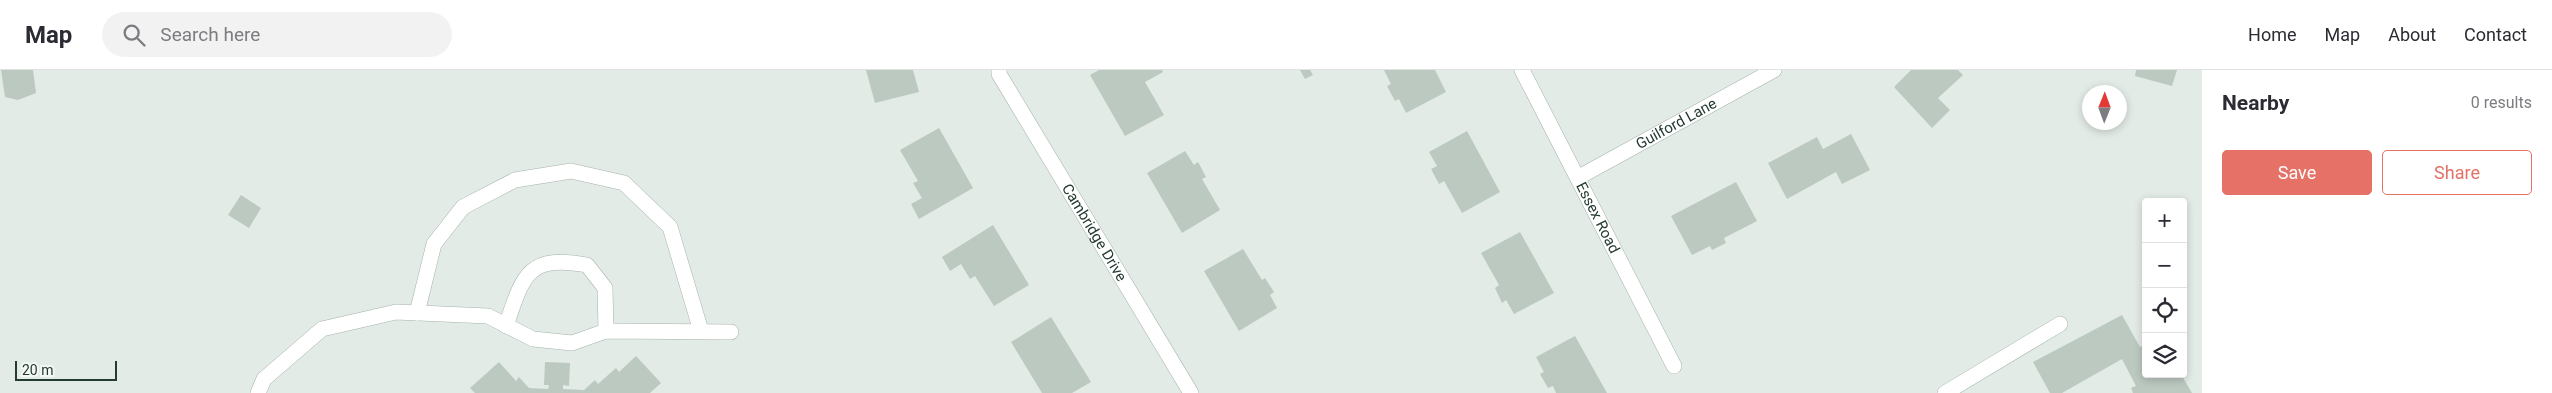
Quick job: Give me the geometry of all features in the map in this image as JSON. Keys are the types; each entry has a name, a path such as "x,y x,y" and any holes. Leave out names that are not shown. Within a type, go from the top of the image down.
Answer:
{"street":[{"name":"Cambridge Drive","path":"999,70 999,74 1191,393"},
{"name":"Essex Road","path":"1522,70 1674,366"},
{"name":"Guilford Lane","path":"1578,177 1774,70"},
{"path":"417,313 434,244 463,207 515,180 571,171 624,183 670,228 701,331"},
{"path":"506,326 520,284 540,264 562,260 587,264 605,288 606,331"},
{"path":"258,393 264,379 322,329 396,312 488,316 533,339 572,342 606,331 731,332"},
{"path":"1945,393 2060,324"}],"building":[{"path":"1,70 33,70 36,93 18,100 5,97"},
{"path":"866,70 913,70 919,92 875,103"},
{"path":"1099,70 1162,70 1163,72 1145,82 1164,115 1125,136 1090,75"},
{"path":"1300,70 1310,70 1313,75 1305,79"},
{"path":"1384,70 1435,70 1446,92 1406,113 1399,99 1395,101 1387,86 1391,84"},
{"path":"1911,70 1958,70 1963,75 1938,98 1950,110 1932,128 1894,87"},
{"path":"2136,70 2177,70 2172,86 2135,76"},
{"path":"939,128 973,188 919,219 911,204 922,198 913,183 918,181 900,150"},
{"path":"1467,131 1500,192 1462,213 1444,181 1439,184 1431,169 1437,166 1429,152"},
{"path":"1851,134 1870,170 1842,184 1836,172 1787,199 1768,163 1817,137 1823,149"},
{"path":"1185,151 1194,165 1198,162 1206,177 1202,179 1220,210 1182,233 1147,173"},
{"path":"1736,182 1757,221 1724,238 1726,243 1712,250 1710,246 1692,255 1671,216"},
{"path":"241,195 261,208 249,228 228,215"},
{"path":"993,225 1029,285 994,306 975,276 970,279 961,264 950,271 942,257"},
{"path":"1520,232 1554,293 1514,314 1506,300 1502,303 1495,288 1499,285 1481,253"},
{"path":"1243,249 1262,280 1265,278 1274,292 1270,295 1277,308 1239,331 1204,271"},
{"path":"2122,315 2140,347 2142,346 2142,378 2183,378 2192,393 2133,393 2131,388 2136,386 2122,359 2062,393 2050,393 2033,362"},
{"path":"1051,317 1091,382 1072,393 1042,393 1011,342"},
{"path":"1575,336 1607,393 1556,393 1553,386 1548,388 1540,374 1544,372 1536,357"},
{"path":"636,356 661,383 650,393 475,393 470,388 499,362 516,381 519,377 529,388 548,389 549,385 544,385 545,362 570,363 569,386 563,385 563,389 584,390 595,380 598,384 616,368 619,372"}]}
